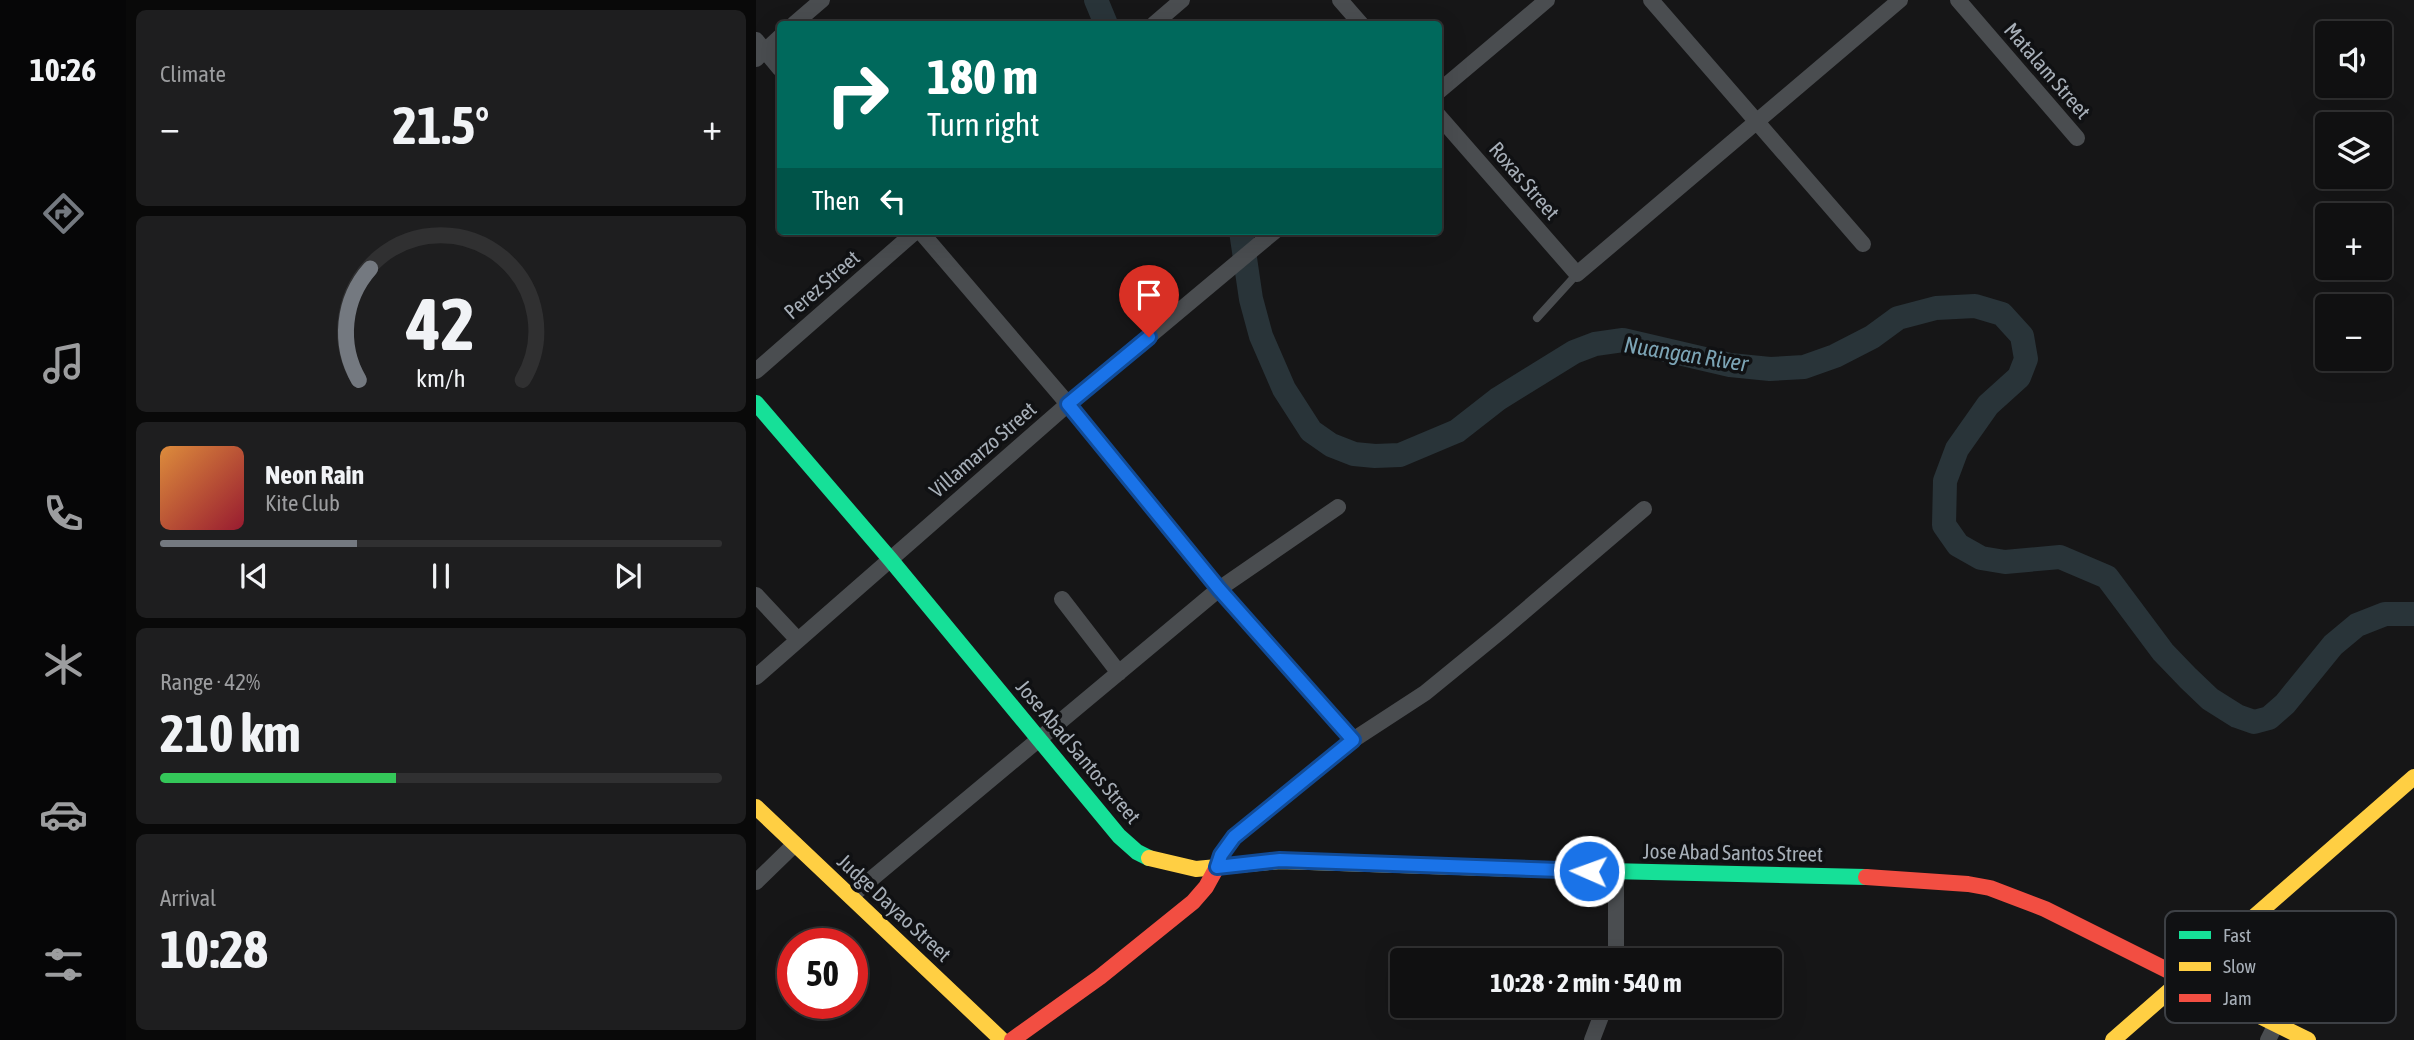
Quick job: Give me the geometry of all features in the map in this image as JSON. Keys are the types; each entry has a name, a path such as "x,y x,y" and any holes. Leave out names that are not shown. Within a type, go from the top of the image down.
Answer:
{"main road":[{"name":"Jose Abad Santos Street","path":"756,403 890,559 1119,835 1137,852 1155,862 1196,869 1280,860 1616,872 1877,877 1968,884 1990,888 2045,909 2165,969"},
{"path":"2262,911 2414,777"},
{"name":"Judge Dayao Street","path":"756,807 1012,1040"},
{"path":"1012,1040 1100,976 1193,902 1206,887 1217,867"},
{"path":"2113,1040 2165,996"},
{"name":"Jose Abad Santos Street","path":"2276,1024 2308,1040"}],"street":[{"path":"798,21 822,0"},
{"path":"1158,21 1182,0"},
{"path":"1340,0 1358,21"},
{"path":"1442,89 1547,0"},
{"path":"1651,0 1863,244"},
{"path":"1577,274 1900,0"},
{"name":"Matalam Street","path":"1958,0 2077,138"},
{"path":"777,39 759,50 777,66"},
{"name":"Roxas Street","path":"1442,120 1577,274"},
{"name":"Perez Street","path":"756,371 913,235"},
{"path":"921,235 1068,404 1219,589 1353,740"},
{"name":"Villamarzo Street","path":"756,677 1068,404 1270,235"},
{"path":"851,896 1219,589 1338,507"},
{"path":"1217,867 1221,855 1234,837 1353,740 1425,693 1644,509"},
{"path":"756,595 798,640"},
{"path":"1062,599 1119,673"},
{"path":"756,882 795,844"},
{"path":"1616,872 1616,948"},
{"path":"1592,1040 1600,1018"},
{"path":"2268,1040 2276,1024"}],"lane":[{"path":"1537,318 1577,274"}],"waterway":[{"name":"Nuangan River","path":"1096,0 1105,21"},
{"name":"Nuangan River","path":"1242,235 1251,299 1261,336 1284,389 1311,431 1331,445 1354,454 1400,455 1457,431 1498,399 1574,352 1595,344 1623,340 1730,365 1770,369 1804,367 1835,356 1872,337 1898,318 1936,308 1975,306 2002,314 2022,336 2026,359 2019,377 1988,405 1957,449 1945,481 1944,525 1958,545 1981,558 2005,562 2060,557 2107,577 2163,652 2188,678 2210,699 2237,716 2254,722 2269,718 2285,704 2333,645 2357,625 2385,614 2414,614"}],"traffic: fast":[{"path":"756,403 890,559 1119,836 1137,852 1149,858"},
{"path":"1519,869 1866,877"}],"traffic: slow":[{"path":"2261,911 2414,777"},
{"path":"756,807 1002,1040"},
{"path":"1149,858 1196,869 1280,861 1519,869"},
{"path":"2113,1040 2165,995"},
{"path":"2274,1023 2308,1040"}],"traffic: jam":[{"path":"1012,1040 1100,977 1193,902 1206,887 1217,867"},
{"path":"1866,877 1990,888 2045,909 2165,969"}],"route":[{"path":"1149,337 1068,404 1219,589 1353,740 1234,837 1221,855 1217,867 1280,860 1589,871"}]}
